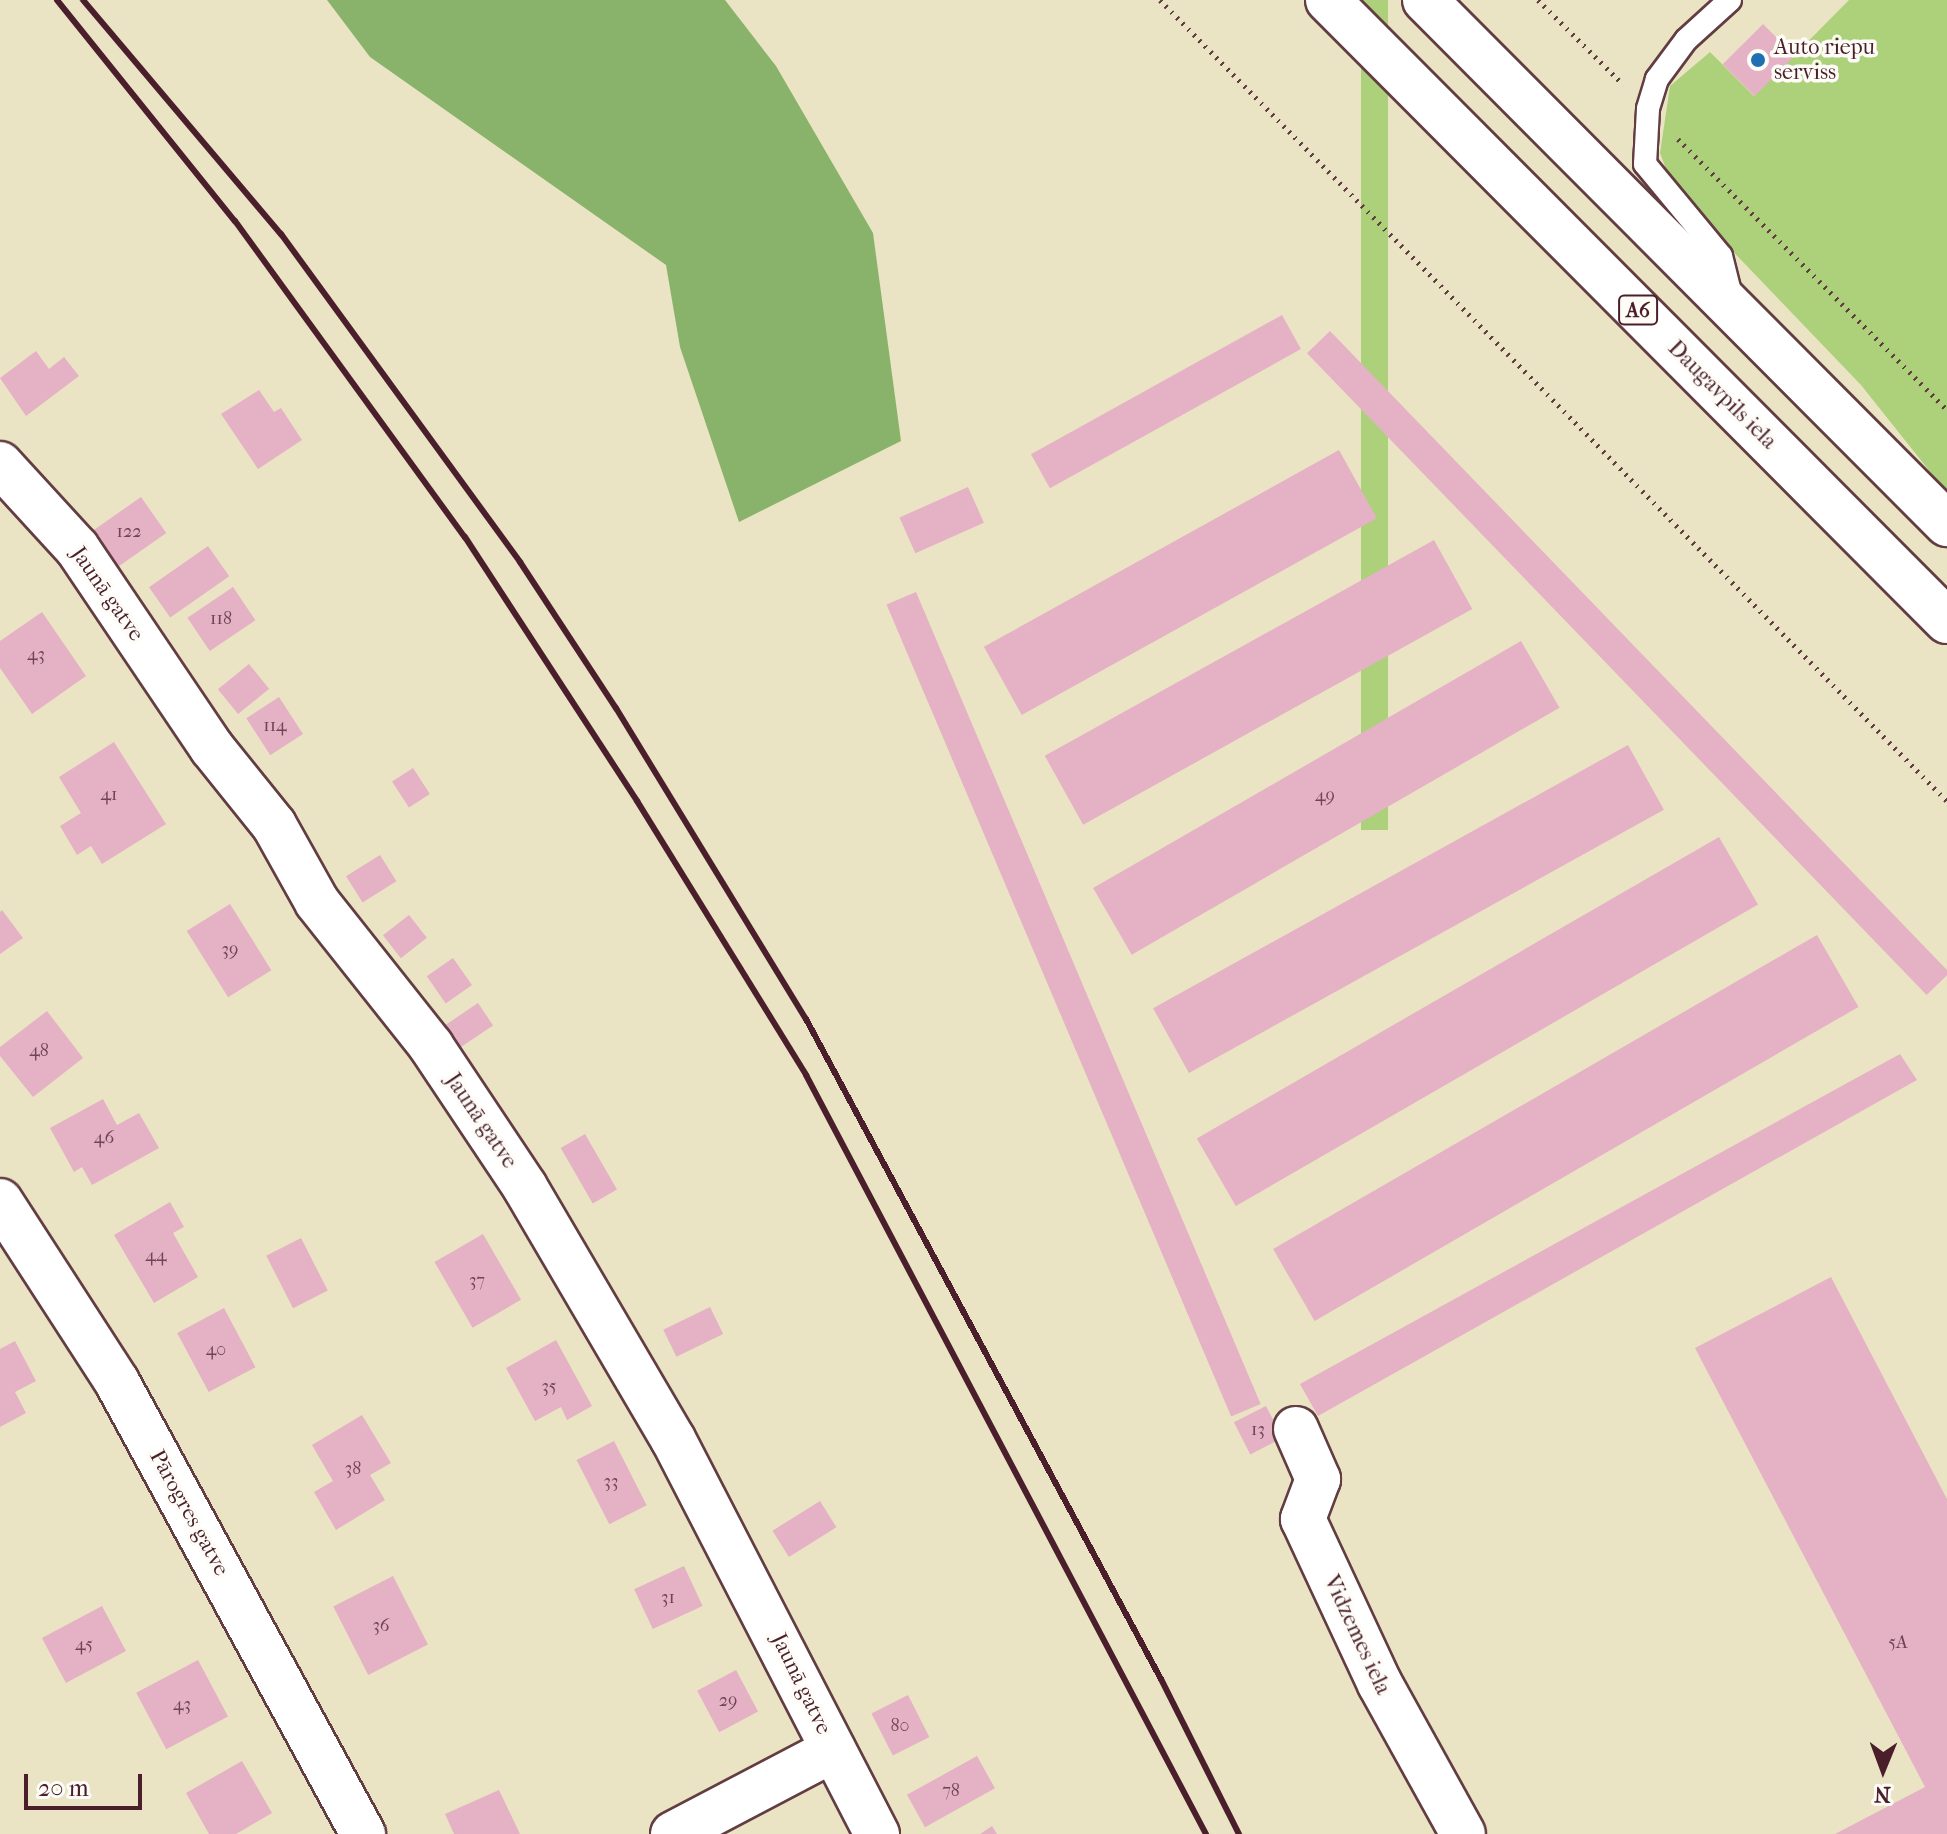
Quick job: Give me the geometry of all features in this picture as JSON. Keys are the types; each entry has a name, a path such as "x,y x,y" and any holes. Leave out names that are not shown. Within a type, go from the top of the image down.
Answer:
{"main road":[{"name":"Daugavpils iela","path":"1328,0 1947,621"},
{"path":"1425,0 1947,524"},
{"name":"Jaunā gatve","path":"0,464 77,548 212,748 274,825 317,902 431,1046 525,1187 673,1439 877,1834"},
{"name":"Pārogres gatve","path":"0,1201 117,1382 363,1834"},
{"name":"Vidzemes iela","path":"1296,1429 1318,1479 1303,1519 1380,1684 1463,1834"},
{"path":"673,1834 833,1750"}],"lane":[{"path":"1724,5 1686,40 1657,79 1648,109 1645,164 1721,256 1735,310"}],"path":[{"path":"1160,0 1947,801"},
{"path":"1538,0 1947,410"}],"green space":[{"path":"327,0 725,0 776,66 873,233 901,441 739,522 680,347 666,265 370,57"},
{"path":"1361,0 1388,0 1388,830 1361,830"},
{"path":"1849,0 1947,0 1947,493 1861,385 1674,190 1660,153 1670,86 1710,52 1754,96"}],"building":[{"name":"Auto riepu serviss","path":"1763,24 1795,56 1755,96 1723,64"},
{"path":"1282,315 1301,349 1050,488 1031,454"},
{"path":"1330,331 1947,970 1947,975 1927,995 1307,353"},
{"path":"36,351 49,369 64,357 79,376 26,416 0,378"},
{"path":"259,390 274,412 281,408 302,440 258,469 221,414"},
{"path":"1339,450 1377,518 1022,715 984,647"},
{"path":"968,487 984,523 915,553 899,518"},
{"path":"141,497 166,533 117,567 92,531"},
{"path":"1434,540 1472,609 1083,825 1045,756"},
{"path":"208,546 229,576 170,618 149,587"},
{"path":"233,587 255,620 210,651 187,618"},
{"path":"916,592 1261,1404 1231,1416 887,605"},
{"path":"42,612 86,676 32,714 0,668 0,641"},
{"path":"1521,641 1560,708 1132,955 1093,888"},
{"path":"249,664 269,689 238,714 218,689"},
{"path":"279,697 303,734 270,755 246,718"},
{"path":"114,742 166,824 102,864 91,846 77,855 60,826 81,813 59,777"},
{"path":"1628,745 1664,810 1189,1073 1153,1008"},
{"path":"413,768 430,794 409,808 392,782"},
{"path":"1719,837 1758,905 1236,1206 1197,1138"},
{"path":"380,855 396,881 363,902 346,876"},
{"path":"230,904 271,970 228,997 187,931"},
{"path":"2,910 23,938 0,954 0,912"},
{"path":"409,915 427,938 401,958 383,935"},
{"path":"1817,935 1858,1007 1315,1321 1273,1249"},
{"path":"453,958 472,985 446,1003 427,976"},
{"path":"478,1003 493,1025 459,1048 444,1026"},
{"path":"47,1011 83,1058 33,1097 0,1056 0,1047"},
{"path":"1900,1054 1917,1080 1318,1416 1300,1384"},
{"path":"103,1099 117,1125 139,1113 159,1148 92,1185 82,1167 74,1172 50,1128"},
{"path":"585,1134 617,1189 593,1203 561,1148"},
{"path":"170,1202 184,1227 173,1233 198,1277 154,1303 114,1235"},
{"path":"483,1234 521,1300 473,1328 435,1262"},
{"path":"301,1238 328,1291 293,1308 266,1256"},
{"path":"1831,1277 1947,1499 1947,1834 1835,1834 1925,1787 1695,1348"},
{"path":"710,1307 723,1334 676,1357 663,1330"},
{"path":"224,1308 255,1367 209,1392 177,1333"},
{"path":"556,1340 592,1406 567,1420 561,1407 535,1421 506,1368"},
{"path":"15,1341 36,1381 15,1392 26,1413 0,1427 0,1349"},
{"path":"1266,1406 1282,1438 1250,1454 1234,1422"},
{"path":"362,1415 391,1463 370,1475 385,1500 336,1530 314,1492 333,1481 312,1445"},
{"path":"614,1441 647,1505 609,1524 577,1460"},
{"path":"820,1501 836,1527 789,1557 773,1531"},
{"path":"684,1566 703,1606 653,1629 634,1589"},
{"path":"393,1576 428,1645 368,1675 333,1606"},
{"path":"102,1606 126,1651 66,1683 42,1638"},
{"path":"198,1660 228,1717 166,1749 136,1693"},
{"path":"736,1670 758,1711 719,1732 697,1691"},
{"path":"908,1695 929,1737 893,1755 871,1714"},
{"path":"977,1756 995,1788 925,1827 907,1795"},
{"path":"242,1761 272,1813 236,1834 209,1834 186,1793"},
{"path":"499,1790 520,1834 454,1834 445,1814"},
{"path":"992,1826 997,1834 980,1834"}],"railway":[{"path":"57,0 235,221 465,537 637,801 806,1075 1206,1834"},
{"path":"83,0 281,234 520,562 616,708 806,1019 1161,1679 1239,1834"}],"place":[{"name":"Auto riepu serviss","path":"1758,60"}]}
